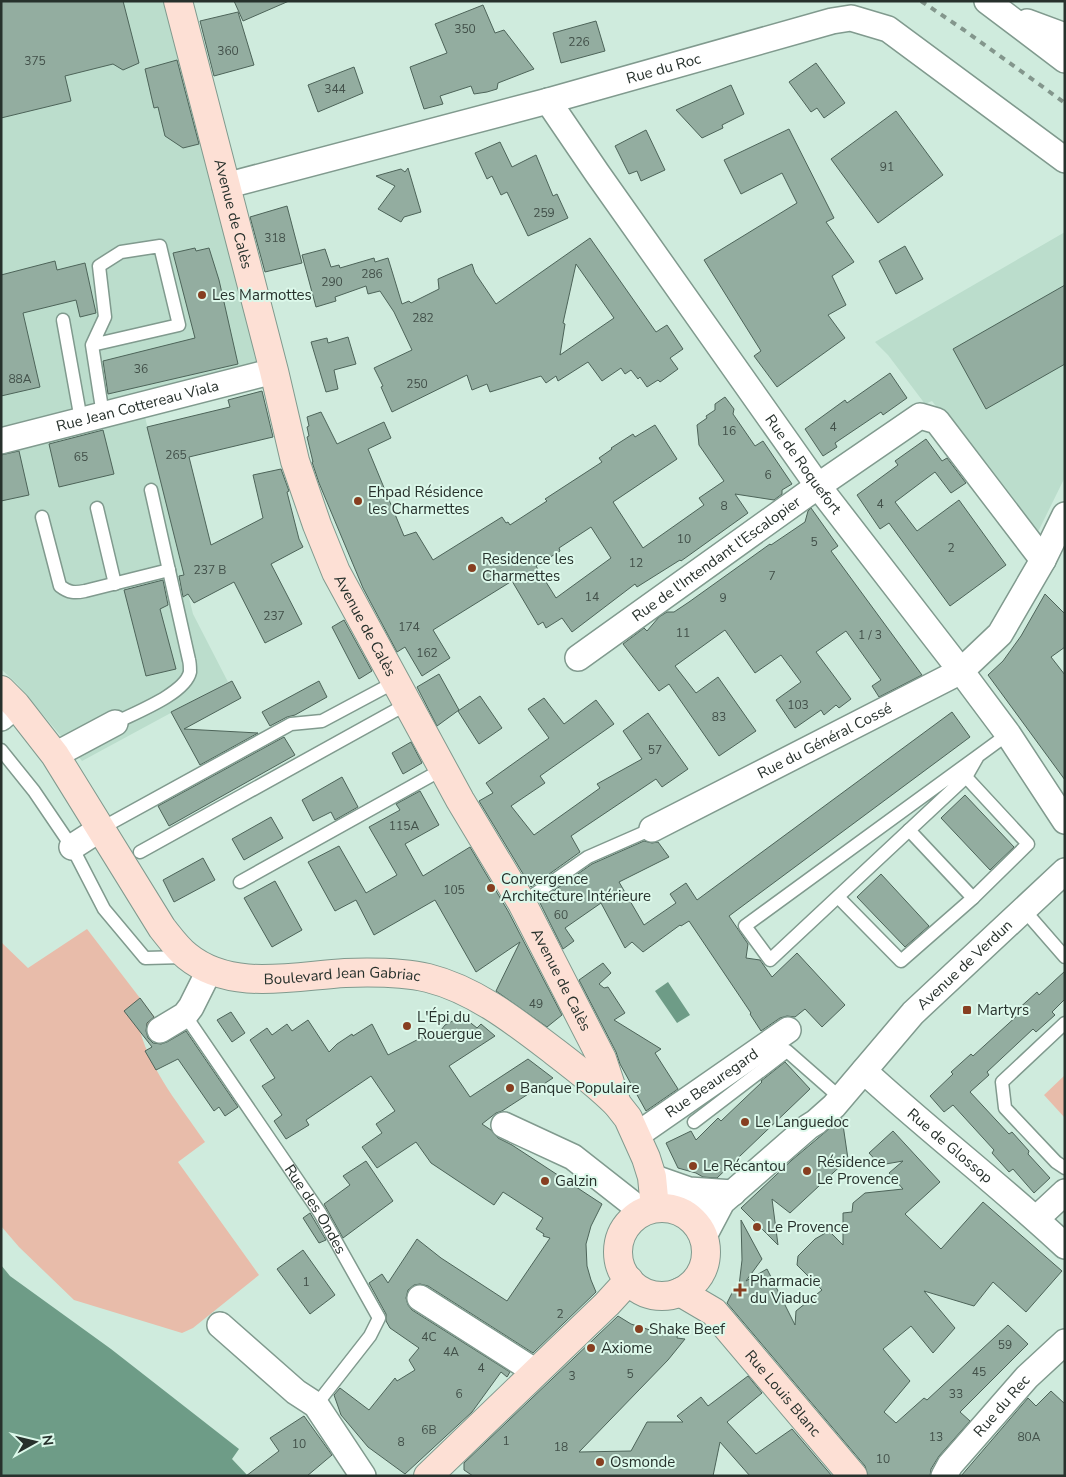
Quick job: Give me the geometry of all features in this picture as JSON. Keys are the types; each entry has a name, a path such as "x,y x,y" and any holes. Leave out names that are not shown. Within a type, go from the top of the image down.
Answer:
{"main road":[{"name":"Avenue de Calès","path":"178,1 274,371 295,461 317,525 336,572 443,769 522,903 602,1059 617,1104 628,1118 637,1135 652,1177 660,1211"},
{"path":"6,705 55,755 162,928 175,944 199,963"},
{"name":"Boulevard Jean Gabriac","path":"199,963 233,977 258,979 302,978 345,973 394,974 427,978 454,986 522,1027 600,1086 617,1104"},
{"path":"660,1211 694,1222 704,1238 705,1262 700,1273 688,1287 680,1292 669,1295 647,1293 637,1288 629,1280 620,1265 618,1255 619,1244 628,1224 660,1211"},
{"name":"Rue Louis Blanc","path":"700,1273 714,1312"},
{"path":"436,1474 629,1280"},
{"name":"Rue Louis Blanc","path":"680,1292 714,1312 853,1476"}],"street":[{"path":"846,1 868,22"},
{"path":"994,7 1065,36"},
{"path":"994,7 1065,60"},
{"name":"Rue du Roc","path":"225,186 548,101 832,21 851,18 888,29 1065,160"},
{"name":"Rue de Roquefort","path":"548,101 818,486 962,671 1008,734 1065,821"},
{"name":"Rue Jean Cottereau Viala","path":"1,441 274,371"},
{"name":"Rue de l'Intendant l'Escalopier","path":"578,658 818,486 920,416 938,422 1043,560"},
{"name":"Rue du Général Cossé","path":"652,829 962,671 1000,634 1043,560 1065,515"},
{"path":"55,755 115,723"},
{"path":"72,847 100,829"},
{"name":"Avenue de Verdun","path":"704,1238 728,1198 834,1106 913,1013 1065,871"},
{"name":"Avenue de Verdun","path":"855,1079 879,1064 924,1026 1065,883"},
{"path":"160,1030 185,1016 191,1007 199,963"},
{"name":"Rue Beauregard","path":"637,1135 788,1030"},
{"name":"Rue de Glossop","path":"855,1079 892,1097 1036,1219 1065,1246"},
{"path":"504,1125 573,1157 660,1211"},
{"path":"652,1177 689,1190 728,1198"},
{"path":"1036,1219 1065,1192"},
{"name":"Avenue de Verdun","path":"660,1211 728,1198"},
{"path":"420,1298 536,1372"},
{"path":"220,1325 296,1392 316,1405 363,1476"},
{"name":"Rue du Rec","path":"944,1476 950,1465 1027,1377 1065,1342"}],"lane":[{"path":"92,345 180,325 160,246 121,252 99,266 106,317 92,345 92,418"},
{"path":"63,320 92,418"},
{"path":"115,723 174,692 184,684 190,672 189,660 151,490"},
{"path":"97,508 115,584"},
{"path":"42,517 60,586 66,591 74,593 169,570"},
{"path":"100,829 292,724 322,721 401,693"},
{"path":"140,852 401,693"},
{"path":"978,756 966,777 770,960 745,926 1008,734"},
{"path":"1,750 34,792 72,847 104,909 145,958 199,963"},
{"path":"240,882 443,769"},
{"path":"838,897 901,961 973,898 1028,844 966,777"},
{"name":"Rue du Général Cossé","path":"522,903 588,857 652,829"},
{"path":"909,830 973,898"},
{"path":"1031,918 1065,956"},
{"name":"Rue des Ondes","path":"185,1016 320,1213 379,1318 370,1336 316,1405"},
{"path":"1065,1023 1002,1082 1005,1108 1056,1162 1065,1168"},
{"path":"694,1122 787,1051 855,1079"}],"shaded area":[{"path":"1,1 175,1 268,385 145,417 193,614 228,682 82,761 17,684 1,669"},
{"path":"1065,232 1065,477 1035,538 932,401 925,404 888,355 875,342"},
{"path":"87,929 156,1019 140,1031 145,1046 168,1089 205,1142 178,1162 259,1275 193,1328 182,1333 74,1300 19,1247 1,1226 1,942 28,968"},
{"path":"668,982 690,1015 677,1023 655,991"},
{"path":"1065,1075 1065,1118 1044,1095"},
{"path":"1,1265 10,1276 111,1349 239,1449 232,1459 248,1476 1,1476"}],"building":[{"path":"1,1 123,1 139,63 123,70 113,64 65,76 71,101 1,118"},
{"path":"234,1 289,1 243,21"},
{"path":"483,5 495,33 504,30 534,69 498,83 497,89 487,92 474,94 471,86 440,96 443,104 424,109 410,67 447,53 435,24"},
{"path":"238,12 254,65 214,76 200,21"},
{"path":"596,21 605,51 561,63 553,33"},
{"path":"177,60 199,144 183,148 165,136 158,107 154,108 145,69"},
{"path":"816,63 845,103 824,118 817,108 811,112 789,82"},
{"path":"354,67 363,93 318,112 308,85"},
{"path":"731,85 744,114 722,125 723,128 702,138 676,110"},
{"path":"896,111 943,175 878,223 831,159"},
{"path":"789,129 834,218 826,222 854,262 832,276 846,305 828,315 845,338 777,387 754,356 761,351 704,260 797,203 782,173 741,194 724,160"},
{"path":"646,130 665,170 641,181 637,171 629,174 615,146"},
{"path":"500,142 512,167 536,155 553,196 557,194 568,218 528,236 507,192 501,195 492,176 487,179 475,153"},
{"path":"408,168 421,212 404,217 401,222 378,209 395,186 376,176 401,169 405,172"},
{"path":"287,206 302,263 265,272 250,217"},
{"path":"590,238 656,332 667,325 683,349 670,358 678,369 660,382 658,380 647,387 640,377 638,379 631,370 625,374 621,368 602,381 588,362 558,381 556,376 546,383 541,376 490,392 487,384 472,390 467,375 392,412 381,387 383,386 374,368 412,350 394,312 380,291 368,294 366,286 335,297 336,301 316,307 302,255 325,249 331,267 339,265 340,268 374,258 375,262 388,258 402,304 409,301 411,303 439,289 438,279 472,264 475,273 496,304","holes":["576,264 614,318 560,355 565,324 563,323"]},
{"path":"905,246 923,279 896,294 879,261"},
{"path":"195,248 196,251 209,248 219,280 238,364 108,394 103,361 195,338 173,253"},
{"path":"55,261 57,270 85,263 96,313 80,317 76,300 23,313 40,387 1,396 1,275"},
{"path":"1065,285 1065,364 986,409 953,349"},
{"path":"348,337 356,364 334,370 338,389 326,392 311,342 327,338 328,343"},
{"path":"890,373 907,398 883,415 881,412 835,443 837,447 823,456 805,429 845,400 847,403"},
{"path":"262,391 273,437 189,457 211,545 263,518 253,475 281,469 289,491 287,492 299,539 303,547 271,564 302,624 265,643 234,582 194,603 188,594 183,597 179,576 184,575 147,427 230,407 228,400"},
{"path":"725,397 734,409 733,414 755,446 763,441 792,484 782,490 782,494 774,500 735,494 748,513 681,561 637,587 635,584 572,632 562,618 546,628 543,622 538,625 512,581 433,630 450,658 422,676 405,647 397,652 363,588 319,483 307,437 309,436 307,427 309,426 307,417 321,412 337,444 384,422 391,438 368,449 404,536 416,532 433,560 502,517 510,525 547,501 545,499 602,462 599,458 611,448 633,434 635,437 655,425 677,459 613,502 643,548 704,505 699,498 724,481 699,445 697,425 715,410 715,404","holes":["591,527 611,558 556,598 536,566 560,551 559,548"]},
{"path":"103,430 114,474 59,487 49,444"},
{"path":"926,439 942,461 947,458 966,483 951,493 935,472 895,502 917,531 959,500 1006,565 950,606 889,523 880,529 857,495 898,465 895,461"},
{"path":"19,451 29,495 1,501 1,455"},
{"path":"811,508 838,546 831,551 922,675 879,697 872,686 881,680 846,631 816,652 851,699 839,708 836,705 824,715 821,710 795,728 776,700 801,682 781,655 755,673 725,630 675,666 696,693 718,677 756,731 719,756 669,684 659,691 623,644 644,628 647,631 659,617 667,612 674,612 770,544 805,522 808,511"},
{"path":"163,580 168,605 160,609 176,669 146,676 124,590"},
{"path":"1045,594 1065,614 1065,647 1051,657 1065,675 1065,780 988,675 1003,661 1021,636"},
{"path":"344,620 372,671 359,679 332,627"},
{"path":"439,674 459,710 437,726 417,687"},
{"path":"232,681 241,698 184,729 258,733 200,765 171,712"},
{"path":"319,681 327,697 295,715 270,726 262,712"},
{"path":"480,696 502,728 479,744 458,711"},
{"path":"544,698 564,724 596,700 614,724 540,776 545,783 511,806 534,835 600,788 597,784 642,759 623,731 648,713 688,769 662,787 656,779 571,836 580,852 531,887 479,801 493,793 486,783 549,738 528,709"},
{"path":"952,712 970,737 729,916 748,944 746,958 760,960 772,977 797,953 845,1005 822,1027 805,1009 795,1017 787,1016 780,1018 761,1031 689,921 680,925 643,952 632,942 625,948 601,903 565,928 574,941 563,949 539,901 592,864 644,841 658,842 669,857 619,882 644,925 676,903 670,894 686,883 697,900"},
{"path":"284,737 295,755 169,826 158,806"},
{"path":"411,742 422,763 403,774 392,753"},
{"path":"342,777 358,807 335,820 331,812 313,821 302,800"},
{"path":"420,791 439,825 405,844 423,876 470,847 508,911 562,1015 547,1027 496,991 520,942 476,972 435,900 374,935 356,900 335,911 308,862 339,846 366,893 397,875 369,827 400,810 396,804"},
{"path":"965,795 1014,847 990,870 941,818"},
{"path":"271,817 283,838 244,860 232,839"},
{"path":"203,858 215,880 174,902 163,880"},
{"path":"881,874 929,926 905,947 857,897"},
{"path":"275,881 302,930 272,947 244,898"},
{"path":"603,963 611,973 599,984 604,988 608,987 625,1013 614,1020 661,1049 655,1053 678,1089 646,1111 620,1064 616,1052 579,980"},
{"path":"1065,971 1065,999 1052,1012 1055,1015 1036,1032 1033,1029 987,1072 989,1075 970,1092 1009,1134 1012,1132 1029,1151 1028,1154 1050,1178 1034,1193 1013,1169 1009,1172 992,1153 994,1150 953,1105 944,1112 930,1096 953,1074 951,1072 971,1054 973,1056 1019,1014 1016,1011 1037,992 1039,995"},
{"path":"140,998 154,1017 147,1023 146,1031 148,1038 153,1043 161,1044 186,1031 238,1107 225,1116 219,1107 214,1111 178,1059 156,1070 145,1051 152,1047 124,1011"},
{"path":"231,1012 245,1033 232,1042 217,1020"},
{"path":"462,1016 477,1028 481,1024 495,1036 449,1066 470,1097 528,1059 553,1078 496,1113 482,1124 498,1138 512,1145 602,1204 591,1226 586,1244 587,1266 596,1292 533,1353 428,1286 414,1285 408,1290 406,1298 412,1310 510,1372 507,1377 501,1372 472,1412 405,1474 368,1447 341,1415 334,1395 340,1388 369,1410 395,1378 397,1381 415,1370 409,1360 419,1348 390,1328 386,1321 386,1314 369,1283 382,1274 388,1283 417,1239 441,1258 507,1301 550,1238 543,1236 544,1234 536,1229 543,1218 503,1192 494,1205 431,1163 416,1142 377,1168 362,1147 382,1133 376,1124 395,1111 371,1076 306,1120 309,1125 286,1139 274,1121 282,1115 262,1086 275,1078 250,1040 267,1028 272,1035 287,1024 292,1031 308,1020 329,1052 352,1034 353,1036 372,1024 388,1055 434,1031 437,1035 445,1025"},
{"name":"Le Languedoc","path":"785,1062 810,1089 717,1178 703,1177 678,1168 666,1143 691,1131 696,1140 718,1118 721,1121 761,1081"},
{"name":"Résidence Le Provence","path":"842,1118 848,1159 790,1213 772,1199 778,1245 741,1208 792,1160"},
{"path":"893,1131 940,1182 905,1214 941,1249 983,1202 1062,1271 1026,1312 993,1282 974,1306 924,1291 955,1328 933,1353 911,1326 883,1349 910,1381 884,1412 896,1423 924,1398 927,1400 1008,1325 1028,1344 960,1412 970,1421 939,1456 931,1469 930,1476 868,1476 865,1466 727,1303 734,1289 739,1286 742,1260 741,1220 762,1259 746,1281 767,1269 795,1325 796,1311 822,1290 797,1265 798,1256 815,1239 829,1231 843,1245 843,1213 852,1212 853,1203 865,1193 903,1189 889,1173 903,1161 880,1165 869,1153"},
{"path":"366,1161 393,1201 343,1238 324,1204 350,1185 343,1176"},
{"path":"310,1213 326,1240 319,1243 303,1218"},
{"path":"303,1250 335,1295 310,1314 277,1269"},
{"path":"618,1316 631,1324 650,1330 678,1330 677,1338 685,1339 668,1360 579,1452 631,1451 647,1422 683,1422 677,1416 701,1397 708,1406 748,1376 762,1393 727,1422 756,1454 792,1429 832,1476 750,1476 720,1442 713,1476 473,1476 464,1470 464,1463"},
{"path":"1051,1391 1065,1404 1065,1476 961,1476 1028,1398 1036,1406"},
{"path":"304,1416 332,1455 307,1476 246,1476 279,1451 270,1438"}],"railway":[{"path":"921,1 1065,103"}],"place":[{"name":"Les Marmottes","path":"202,295"},
{"name":"Ehpad Résidence les Charmettes","path":"358,501"},
{"name":"Residence les Charmettes","path":"472,568"},
{"name":"Convergence Architecture Intérieure","path":"491,888"},
{"name":"Martyrs","path":"967,1010"},
{"name":"L'Épi du Rouergue","path":"407,1026"},
{"name":"Banque Populaire","path":"510,1088"},
{"name":"Le Languedoc","path":"745,1122"},
{"name":"Le Récantou","path":"693,1166"},
{"name":"Résidence Le Provence","path":"807,1171"},
{"name":"Galzin","path":"545,1181"},
{"name":"Le Provence","path":"757,1227"},
{"name":"Pharmacie du Viaduc","path":"740,1290"},
{"name":"Shake Beef","path":"639,1329"},
{"name":"Axiome","path":"591,1348"},
{"name":"Osmonde","path":"600,1462"}]}
